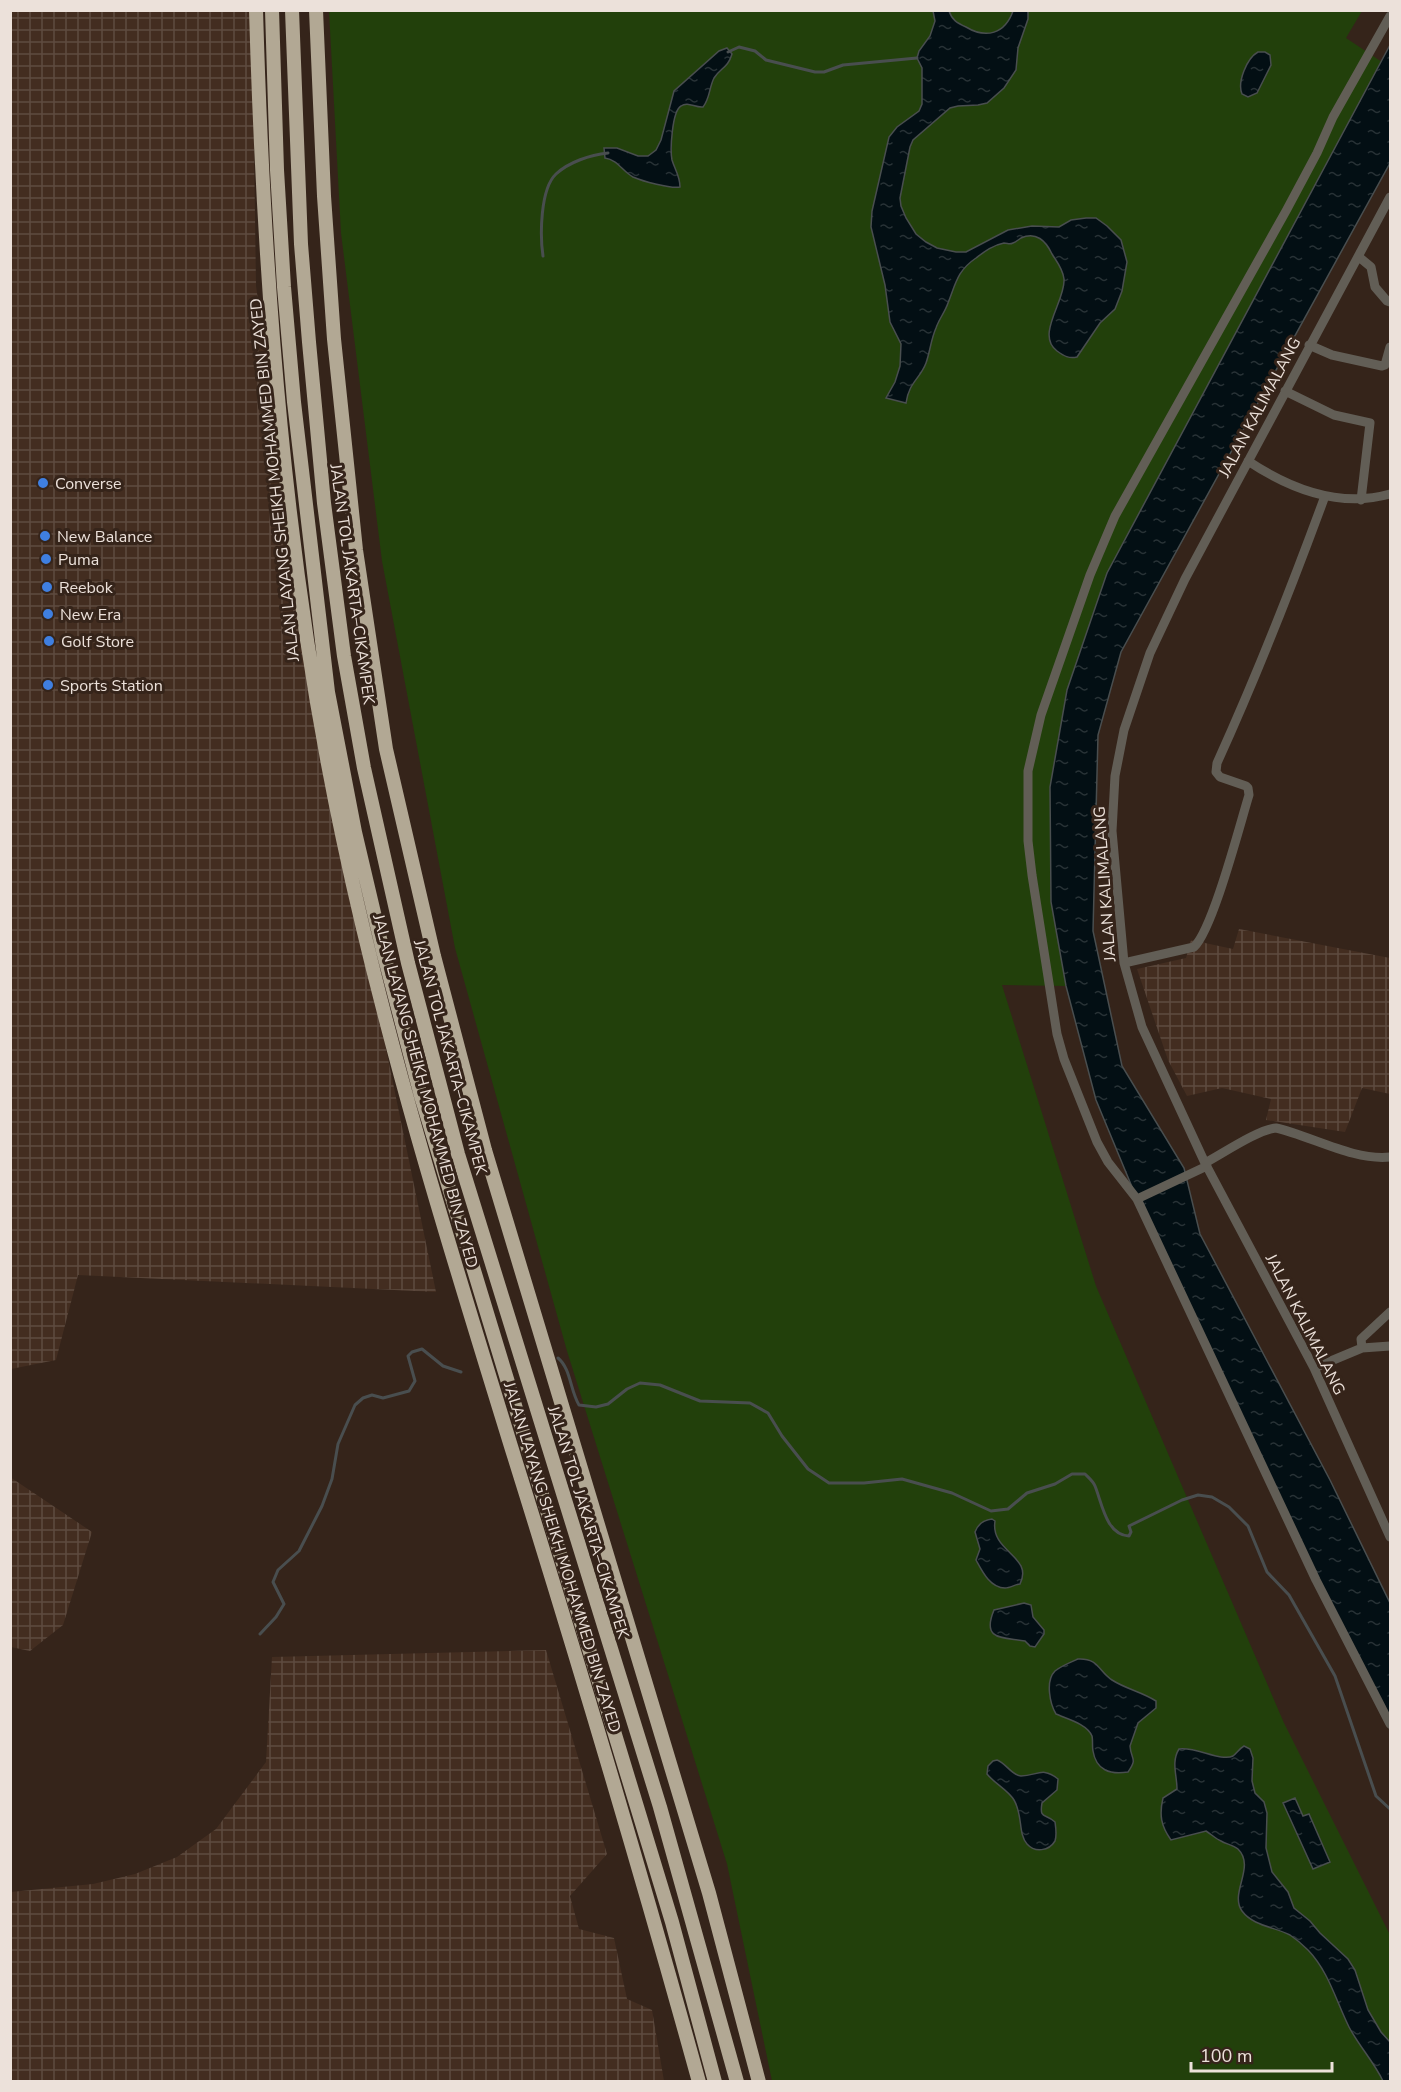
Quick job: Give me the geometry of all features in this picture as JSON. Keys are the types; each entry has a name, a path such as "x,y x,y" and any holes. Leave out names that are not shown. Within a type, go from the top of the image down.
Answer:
{"highway":[{"name":"JALAN LAYANG SHEIKH MOHAMMED BIN ZAYED","path":"256,10 260,150 266,237 292,527 311,672 343,839 382,1005 427,1168 649,1898 699,2082"},
{"path":"272,10 276,170 294,402 328,692 355,832 421,1096 656,1866 715,2082"},
{"name":"JALAN TOL JAKARTA–CIKAMPEK","path":"292,10 301,244 323,491 344,656 369,791 408,963 455,1143 660,1807 737,2082"},
{"path":"316,10 333,339 356,550 386,749 434,956 485,1150 709,1893 759,2082"}],"street":[{"path":"1390,16 1333,117 1286,211 1115,516 1090,575 1036,733 1028,771 1028,841 1032,875 1057,1034 1064,1059 1097,1142 1108,1162 1141,1198 1316,1580 1390,1724"},
{"name":"JALAN KALIMALANG","path":"1390,197 1185,579 1155,643 1124,730 1115,776 1112,831 1124,963 1142,1027 1204,1166 1314,1368 1390,1538"},
{"path":"1359,256 1370,266 1375,287 1390,302"},
{"path":"1309,345 1332,354 1382,366 1385,365 1390,347"},
{"path":"1285,391 1334,415 1370,423 1361,500"},
{"path":"1248,461 1285,483 1325,496 1361,500 1390,494"},
{"path":"1124,963 1194,946 1198,943 1210,917 1249,795 1246,786 1220,777 1216,772 1217,763 1249,693 1298,572 1325,496"},
{"path":"1141,1198 1271,1128 1373,1157 1390,1157"},
{"path":"1362,1348 1361,1339 1390,1312"},
{"path":"1314,1368 1362,1348 1390,1346"}],"shaded area":[{"path":"11,11 252,11 256,286 284,483 356,903 436,1292 78,1275 56,1360 11,1369"},
{"path":"1239,929 1390,958 1390,1094 1362,1088 1345,1132 1266,1120 1271,1099 1222,1088 1187,1096 1168,1060 1137,969 1186,958 1191,940 1233,949"},
{"path":"10,1477 92,1532 63,1625 30,1651 11,1647"},
{"path":"546,1650 607,1854 570,1896 579,1929 614,1938 627,1999 652,2010 664,2081 11,2081 11,1892 93,1884 135,1874 177,1857 216,1829 266,1762 272,1657"}],"green space":[{"path":"329,11 1362,11 1346,38 1382,62 1262,289 1107,573 1067,690 1050,787 1051,902 1066,986 1002,985 1096,1286 1284,1723 1390,1935 1390,2081 772,2081 727,1864 567,1351 455,948 382,561 341,233"}],"water":[{"path":"933,11 949,11 957,23 981,33 1000,29 1010,19 1013,11 1028,11 1028,19 1018,48 1016,70 1004,88 987,103 950,108 913,140 900,198 906,218 916,234 937,248 966,252 1008,230 1032,226 1059,227 1071,220 1096,218 1121,240 1127,262 1122,291 1115,309 1100,323 1077,357 1071,358 1057,351 1051,344 1049,336 1064,279 1047,245 1036,237 1026,236 1012,244 1000,244 985,251 965,268 958,278 934,332 926,363 912,385 906,403 886,398 895,382 900,366 901,344 890,322 885,285 871,227 872,211 889,137 897,127 919,111 922,104 922,68 917,58 919,51 930,36 935,21"},
{"path":"1390,45 1390,163 1121,652 1098,735 1093,931 1122,1066 1184,1168 1200,1234 1330,1480 1390,1603 1390,1730 1137,1199 1096,1100 1066,986 1051,902 1050,787 1067,690 1107,573"},
{"path":"727,48 732,54 730,59 714,78 703,107 689,104 678,109 672,131 671,155 680,187 664,186 637,179 613,161 605,158 604,148 617,148 638,156 648,156 656,150 661,140 674,91 719,51"},
{"path":"1258,52 1270,55 1271,65 1257,93 1248,97 1242,94 1242,77 1250,59"},
{"path":"992,1519 995,1521 995,1531 999,1540 1021,1567 1023,1575 1020,1584 1005,1588 995,1585 987,1578 976,1560 980,1549 975,1532 981,1523"},
{"path":"1024,1603 1031,1605 1033,1617 1044,1630 1044,1634 1035,1647 1025,1641 996,1636 990,1627 994,1610"},
{"path":"1078,1659 1094,1663 1112,1680 1156,1701 1156,1708 1138,1723 1130,1746 1133,1761 1128,1772 1115,1773 1101,1767 1095,1757 1092,1736 1086,1728 1056,1714 1054,1710 1049,1686 1052,1675 1060,1667"},
{"path":"1244,1746 1250,1749 1253,1758 1252,1781 1255,1793 1264,1802 1267,1813 1266,1848 1272,1872 1288,1892 1294,1908 1348,1959 1355,1970 1368,2010 1390,2042 1390,2081 1383,2081 1353,2034 1327,1977 1308,1950 1290,1935 1252,1920 1242,1911 1238,1896 1244,1864 1243,1856 1238,1849 1206,1831 1171,1840 1165,1830 1161,1815 1163,1798 1177,1789 1175,1764 1179,1749 1228,1757 1233,1756"},
{"path":"997,1760 1017,1775 1027,1776 1043,1772 1058,1779 1057,1790 1042,1803 1041,1808 1042,1814 1055,1822 1056,1839 1049,1847 1042,1850 1034,1849 1024,1840 1019,1812 1014,1800 987,1774 988,1766"},
{"path":"1295,1798 1303,1816 1309,1814 1330,1862 1313,1869 1283,1803"}],"waterway":[{"path":"728,52 739,47 755,51 766,60 815,72 824,72 843,65 917,58"},
{"path":"543,256 542,213 551,181 556,174 573,163 587,157 608,153"},
{"path":"260,1634 276,1617 284,1604 273,1582 278,1570 299,1551 322,1506 332,1479 338,1444 355,1405 363,1398 372,1395 383,1398 409,1391 415,1381 408,1356 412,1352 422,1349 443,1366 461,1372"},
{"path":"558,1358 566,1368 579,1405 596,1407 608,1404 627,1389 640,1383 660,1385 700,1401 750,1403 768,1413 782,1436 808,1469 829,1483 864,1483 902,1479 952,1493 991,1511 1008,1509 1027,1493 1055,1484 1072,1474 1085,1474 1094,1484 1110,1524 1121,1534 1129,1536 1131,1532 1129,1526 1182,1500 1198,1495 1212,1497 1229,1507 1248,1526 1267,1572 1289,1595 1335,1676 1376,1796 1390,1809"}],"place":[{"name":"Converse","path":"43,483"},
{"name":"New Balance","path":"45,536"},
{"name":"Puma","path":"46,559"},
{"name":"Reebok","path":"47,587"},
{"name":"New Era","path":"48,614"},
{"name":"Golf Store","path":"49,641"},
{"name":"Sports Station","path":"48,685"}]}
